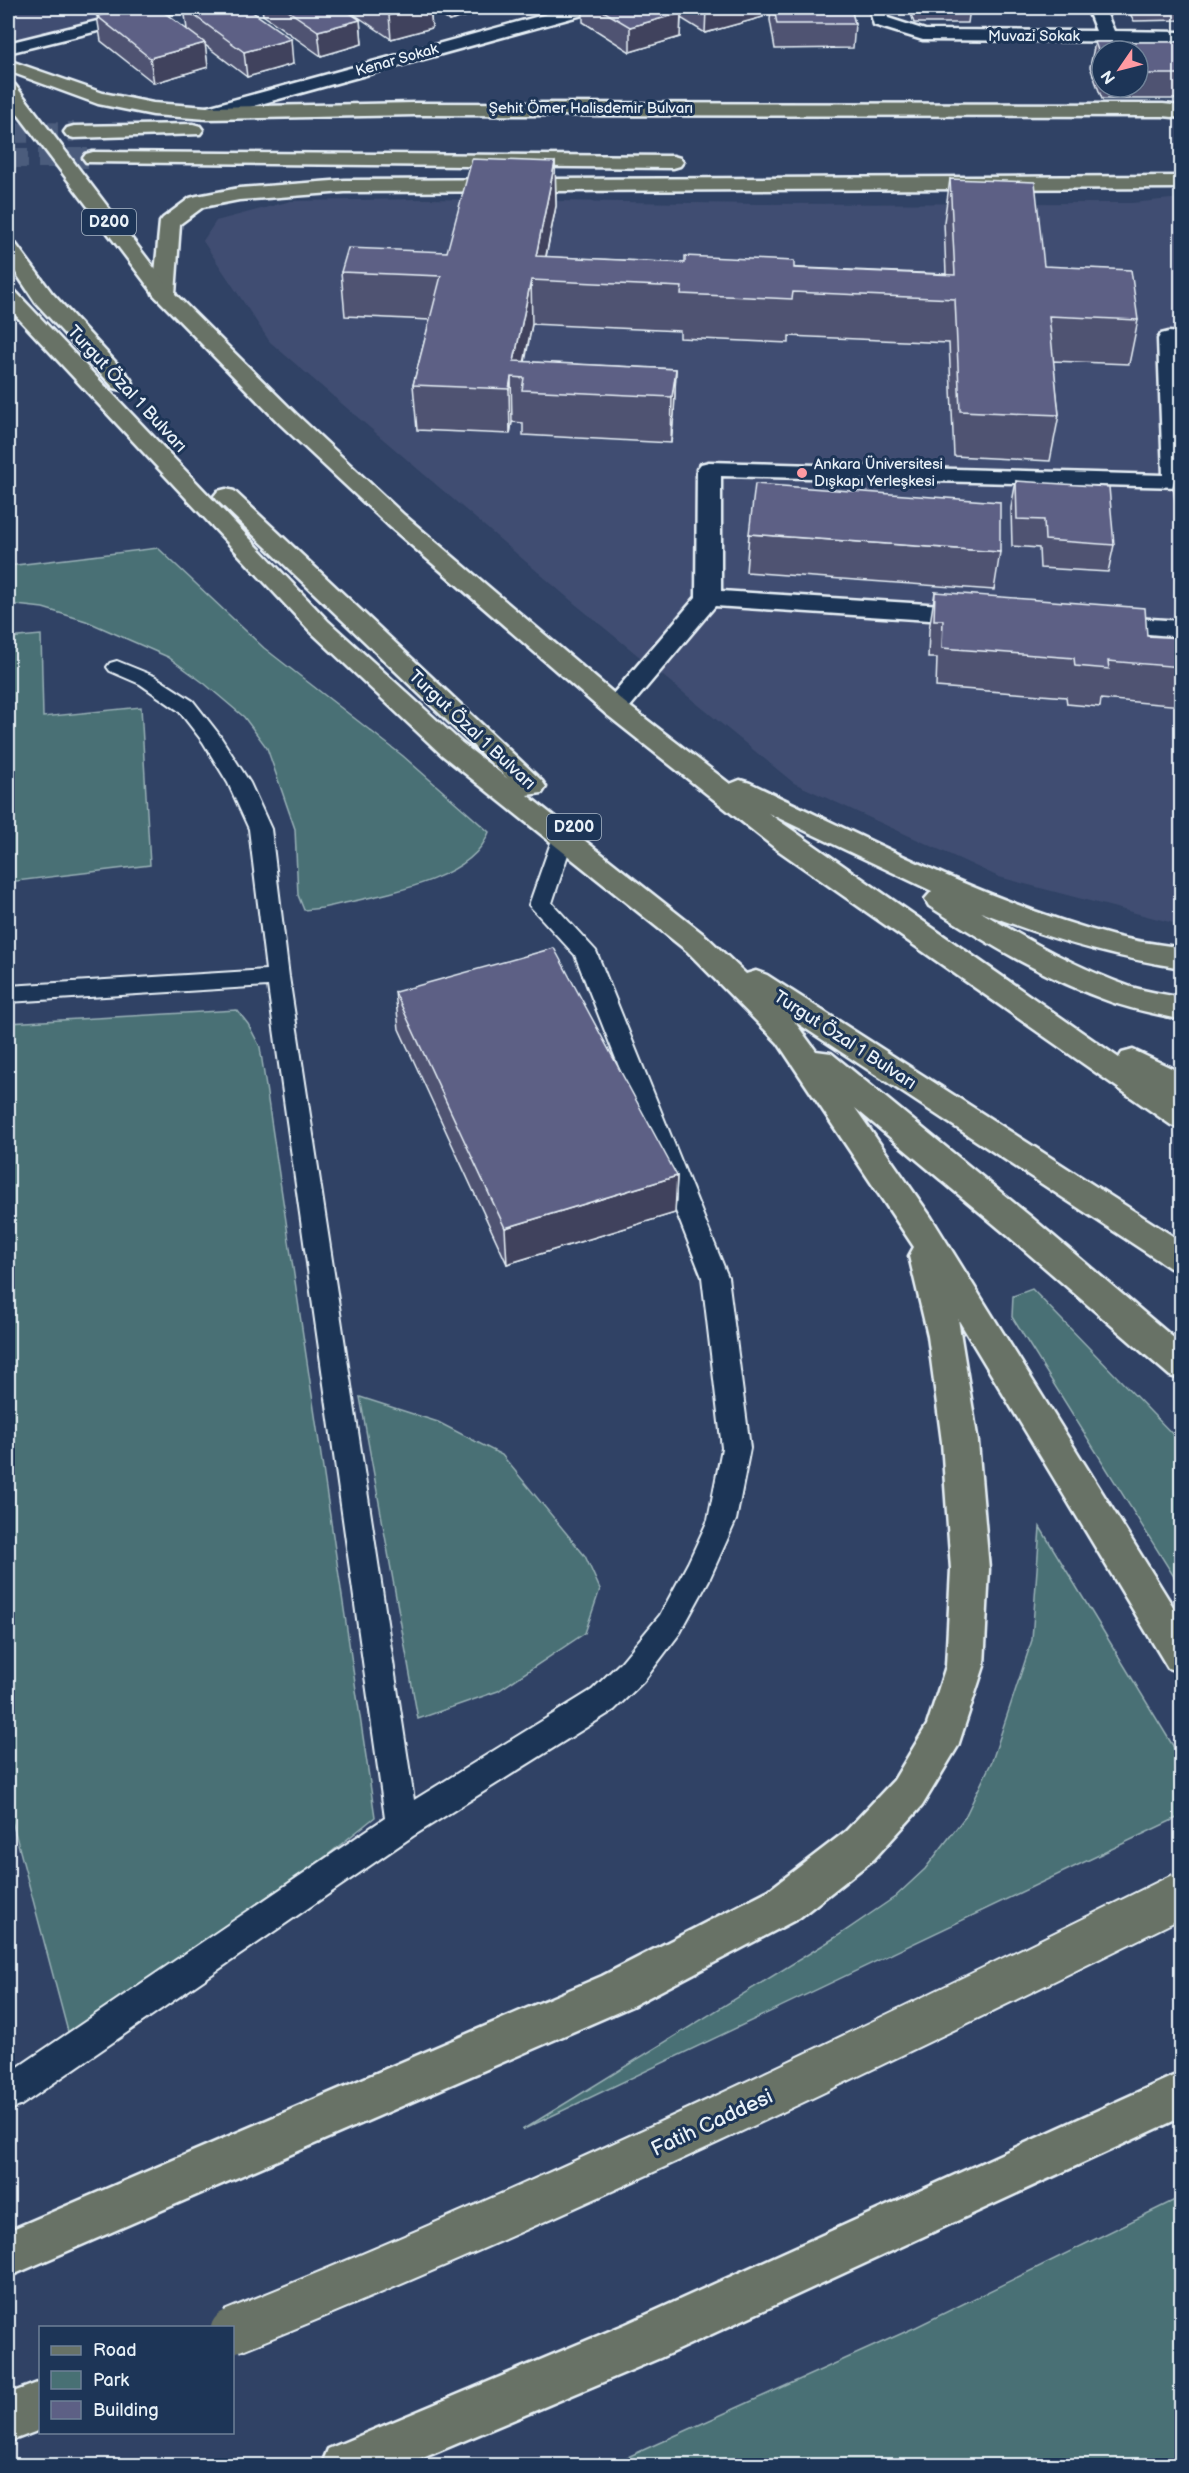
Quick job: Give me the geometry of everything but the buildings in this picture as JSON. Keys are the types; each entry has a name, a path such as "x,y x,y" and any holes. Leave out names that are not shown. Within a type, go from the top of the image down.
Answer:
{"main road":[{"name":"Şehit Ömer Halisdemir Bulvarı","path":"8,65 98,98 153,109 207,113 428,109 720,108 1163,110 1182,112"},
{"name":"D200","path":"8,89 164,294 288,419 396,520 615,708 785,841 1182,1117"},
{"name":"Şehit Ömer Halisdemir Bulvarı","path":"573,128 1182,127"},
{"path":"74,132 396,128"},
{"path":"93,158 693,162"},
{"path":"872,165 1182,169"},
{"path":"164,294 170,222 197,202 239,194 345,186 1182,182"},
{"name":"Turgut Özal 1 Bulvarı","path":"8,247 44,298 232,502 697,944 1182,1259"},
{"path":"8,295 319,626 452,749 697,944 789,1035 1019,1226 1182,1366"},
{"path":"683,762 944,885 1038,922 1115,946 1182,958"},
{"path":"848,840 980,925 1044,960 1123,995 1182,1009"},
{"path":"1006,994 1182,1087"},
{"path":"789,1035 919,1226 1182,1656"},
{"path":"8,2254 617,1991 784,1904 861,1845 908,1793 945,1733 965,1666 970,1569 960,1442 945,1336 919,1226"},
{"name":"Fatih Caddesi","path":"234,2330 370,2277 720,2120 1182,1894"},
{"path":"345,2466 665,2331 1182,2094"},
{"path":"8,2418 39,2406"}],"street":[{"path":"8,48 169,8"},
{"name":"Kenar Sokak","path":"207,113 587,8"},
{"name":"Muvazi Sokak","path":"877,8 880,21 923,35 1182,37"},
{"path":"1096,8 1107,36"},
{"path":"615,708 708,598 709,469 1175,482 1169,339 1182,340"},
{"path":"708,598 1004,617"},
{"path":"1075,622 1182,629"}],"lane":[{"path":"117,667 147,680 186,706 211,738 240,783 260,829 278,977 402,1825"},
{"path":"8,2094 402,1825 603,1700 632,1672 670,1624 699,1571 722,1520 736,1448 715,1276 585,951 540,905 563,836"},
{"path":"8,994 278,977"}],"shaded area":[{"path":"8,8 186,8 28,49 8,26"},
{"name":"Ankara Üniversitesi Dışkapı Yerleşkesi","path":"1181,198 1181,925 999,877 794,783 574,603 270,342 203,241 216,221 291,201 425,199 759,204 1132,203"}],"green space":[{"path":"158,548 264,648 403,756 489,832 479,850 462,864 441,876 417,885 322,908 304,910 298,895 295,829 267,748 244,717 168,657 86,621 43,608 8,604 8,566"},
{"path":"41,635 43,717 141,707 150,865 8,882 8,638"},
{"path":"237,1010 248,1024 260,1047 375,1817 75,2058 8,1806 8,1023"},
{"path":"1032,1289 1181,1443 1181,1588 1012,1317 1013,1296"},
{"path":"360,1397 438,1422 502,1455 585,1556 600,1589 585,1633 498,1691 418,1719"},
{"path":"1040,1527 1181,1759 1181,1816 522,2130 836,1937 895,1897 925,1869 965,1817 992,1761 1032,1640"},
{"path":"1181,2197 1181,2465 610,2465 916,2327"}],"tunnel":[{"path":"8,133 74,132"},
{"path":"8,158 93,158"}],"place":[{"name":"Ankara Üniversitesi Dışkapı Yerleşkesi","path":"802,473"}]}
